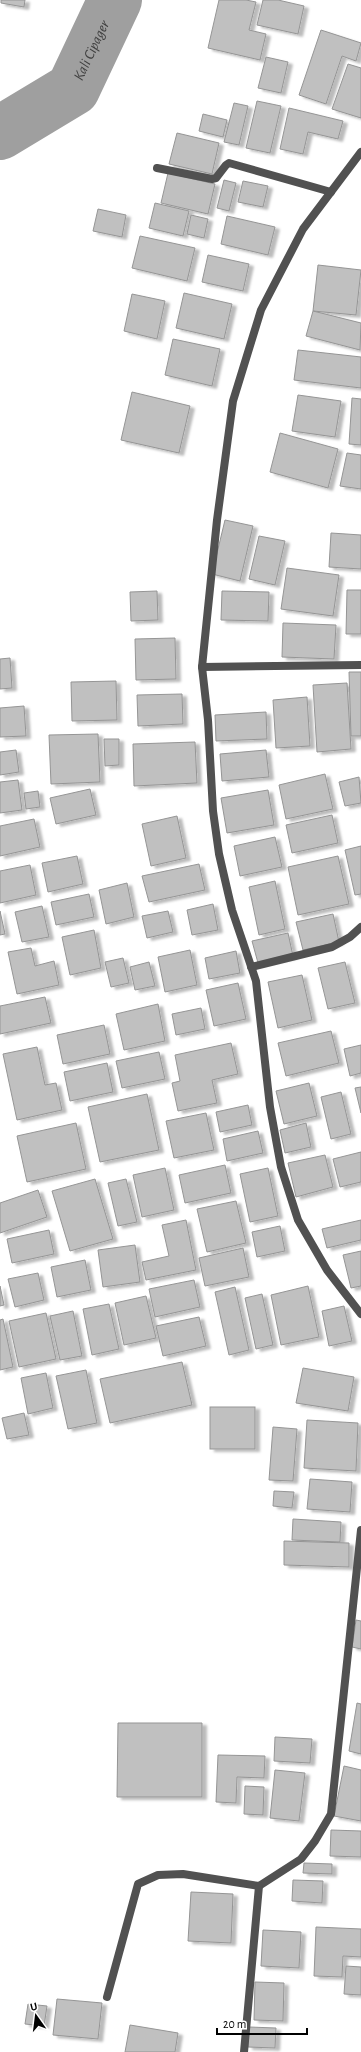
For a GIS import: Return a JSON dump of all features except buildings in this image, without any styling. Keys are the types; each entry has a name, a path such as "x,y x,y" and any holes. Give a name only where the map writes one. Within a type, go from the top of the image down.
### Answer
{"street":[{"path":"361,152 303,230 261,310 233,401 217,520 202,667 208,720 213,811 219,854 232,910 256,981 270,1107 283,1175 298,1220 327,1270 361,1314"},
{"path":"157,168 212,179 216,178 229,163 331,192"},
{"path":"202,667 361,665"},
{"path":"251,967 332,947 350,937 361,927"},
{"path":"107,1997 138,1884 158,1875 183,1874 258,1886 302,1858 316,1841 331,1814 361,1530"},
{"path":"244,2052 258,1886"}],"waterway":[{"name":"Kali Cipager","path":"0,133 73,89 115,0"}]}
